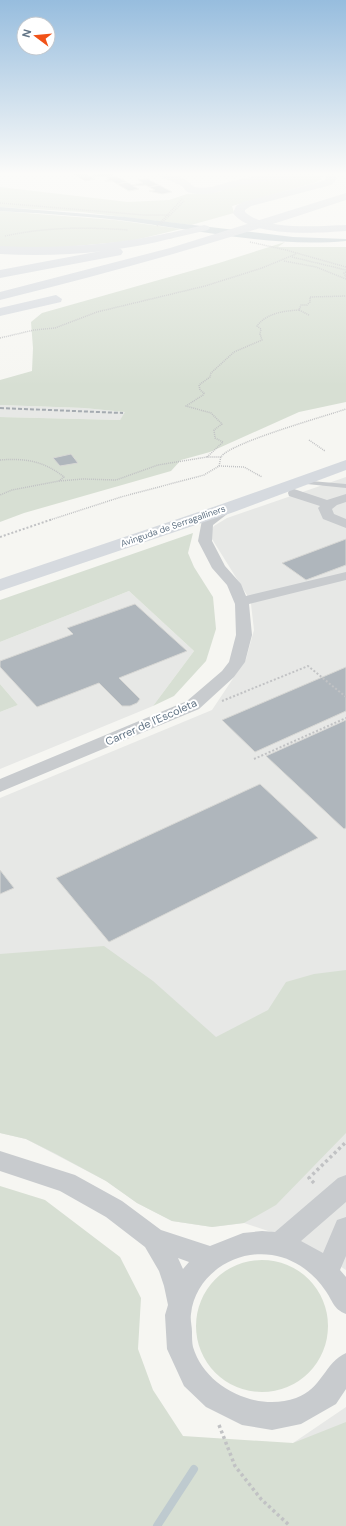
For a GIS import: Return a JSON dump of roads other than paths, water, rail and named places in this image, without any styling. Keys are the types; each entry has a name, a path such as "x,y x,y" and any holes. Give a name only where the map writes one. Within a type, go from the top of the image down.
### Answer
{"main road":[{"path":"0,250 43,251 87,249 131,243"},
{"path":"0,274 105,255 147,243"},
{"path":"0,296 88,274 176,243"},
{"path":"0,312 68,295"},
{"name":"Avinguda de Serragalliners","path":"0,584 228,508 296,488 346,466"}],"street":[{"path":"296,488 327,504"},
{"path":"327,504 338,499 346,498"},
{"path":"327,504 325,512 328,516 346,524"},
{"name":"Carrer de l'Escoleta","path":"0,786 193,705 228,674 237,662 244,635 242,604 234,584 219,568 205,542 207,523 228,508"},
{"path":"247,600 346,576"},
{"path":"0,1161 67,1182 114,1209 154,1239 212,1258"},
{"path":"278,1245 325,1206 346,1186"},
{"path":"327,1272 346,1228"},
{"path":"154,1239 172,1270 178,1286 180,1304 177,1330 183,1357 197,1381 218,1400 243,1412 262,1416 280,1416 306,1408 321,1399 342,1378"},
{"path":"180,1304 192,1278 212,1258 232,1247 247,1244 278,1245 304,1254 327,1272 338,1285 346,1302"}],"lane":[{"path":"296,488 346,486"}],"waterway":[{"path":"157,1526 194,1469"}],"railway":[{"path":"0,408 123,413"}]}
